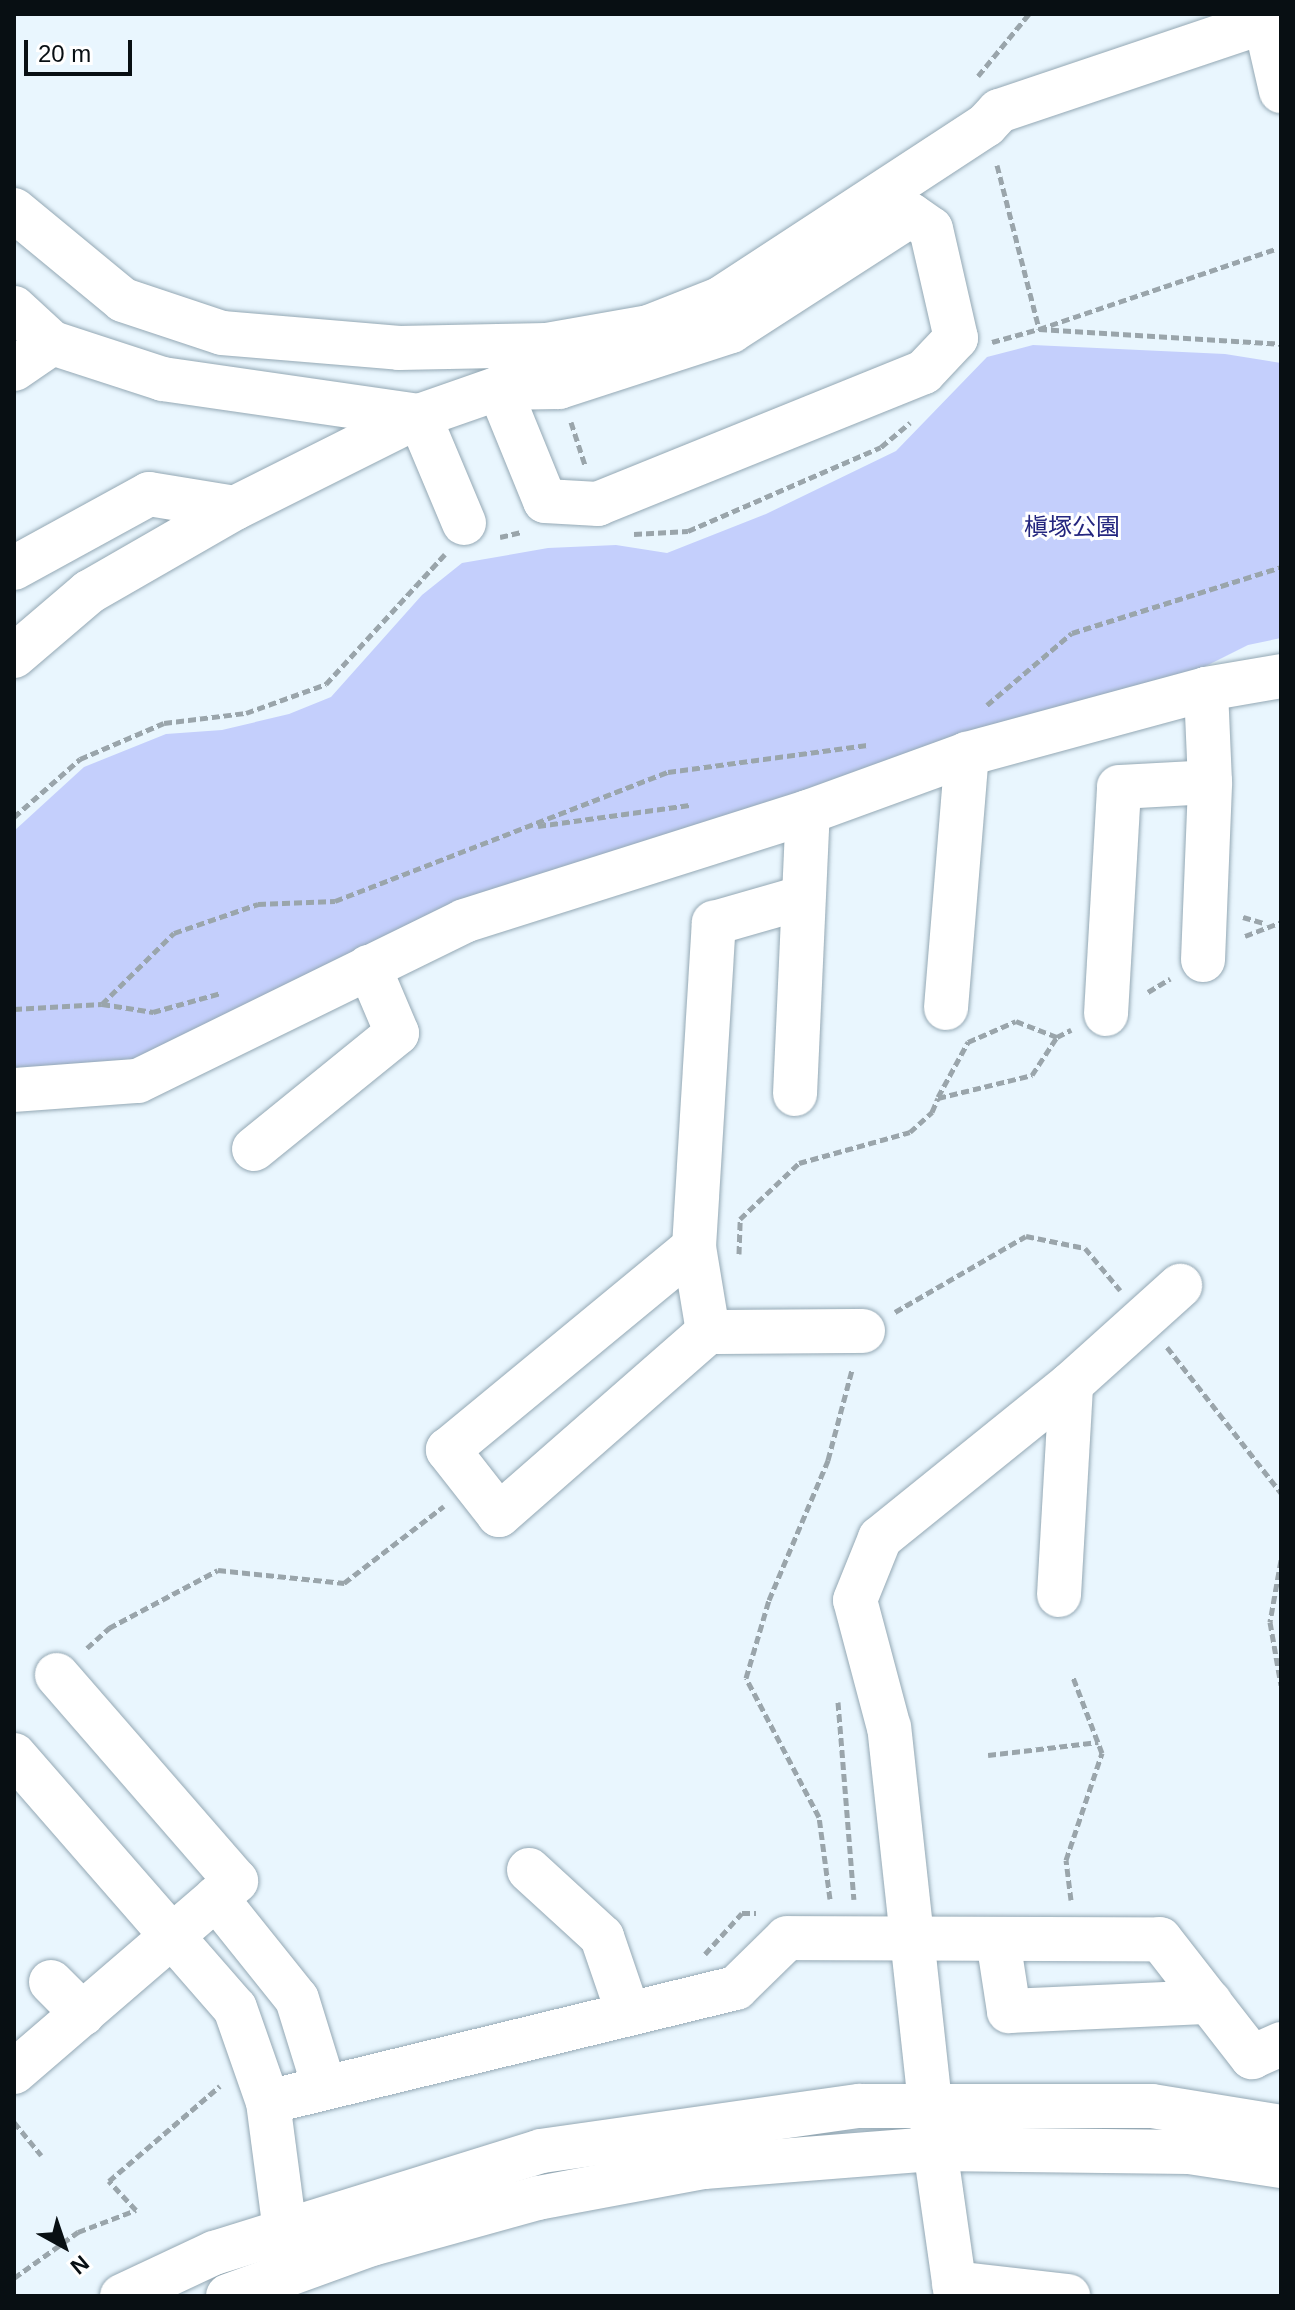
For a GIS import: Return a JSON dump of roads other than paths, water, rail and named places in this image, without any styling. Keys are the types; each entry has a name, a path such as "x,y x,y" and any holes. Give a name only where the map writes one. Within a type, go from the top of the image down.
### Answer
{"street":[{"path":"14,210 123,300 222,333 399,348 547,345 726,315 986,125 999,111 1273,18 1281,91"},
{"path":"14,656 89,592 235,508 419,416 499,388 559,387 726,315 911,215 931,229 956,338 924,372 598,504 545,501 499,388"},
{"path":"14,308 52,343 163,379 419,416"},
{"path":"14,369 52,343"},
{"path":"419,416 466,538"},
{"path":"14,568 149,494 235,508"},
{"path":"14,1090 138,1081 464,921 808,812 972,734 1281,676"},
{"path":"1203,960 1210,782 1206,689"},
{"path":"946,1008 972,734"},
{"path":"1106,1014 1119,787 1210,782"},
{"path":"795,1094 801,898 808,812"},
{"path":"708,1332 694,1247 714,923 801,898"},
{"path":"254,1149 397,1033 369,967"},
{"path":"694,1247 448,1450 499,1515 708,1332 863,1331"},
{"path":"1068,2296 955,2289 935,2149 889,1728 855,1600 880,1538 1071,1384 1146,1320 1180,1286"},
{"path":"1059,1595 1071,1384"},
{"path":"14,2072 236,1881 57,1675"},
{"path":"14,1755 235,2008 250,2060 268,2102 285,2231"},
{"path":"529,1870 602,1937 628,2013"},
{"path":"216,1898 297,1999 324,2086"},
{"path":"268,2102 736,1988 787,1938 911,1941 1160,1939 1252,2057 1281,2044"},
{"path":"998,1940 1009,2011 1210,2002"},
{"path":"51,1982 83,2014"},
{"path":"122,2296 214,2253 541,2151 859,2106 1152,2106 1281,2127"},
{"path":"228,2296 372,2244 538,2198 704,2167 935,2149 1189,2152 1281,2166"}],"park label":[{"name":"槇塚公園","path":"1072,527"}]}
